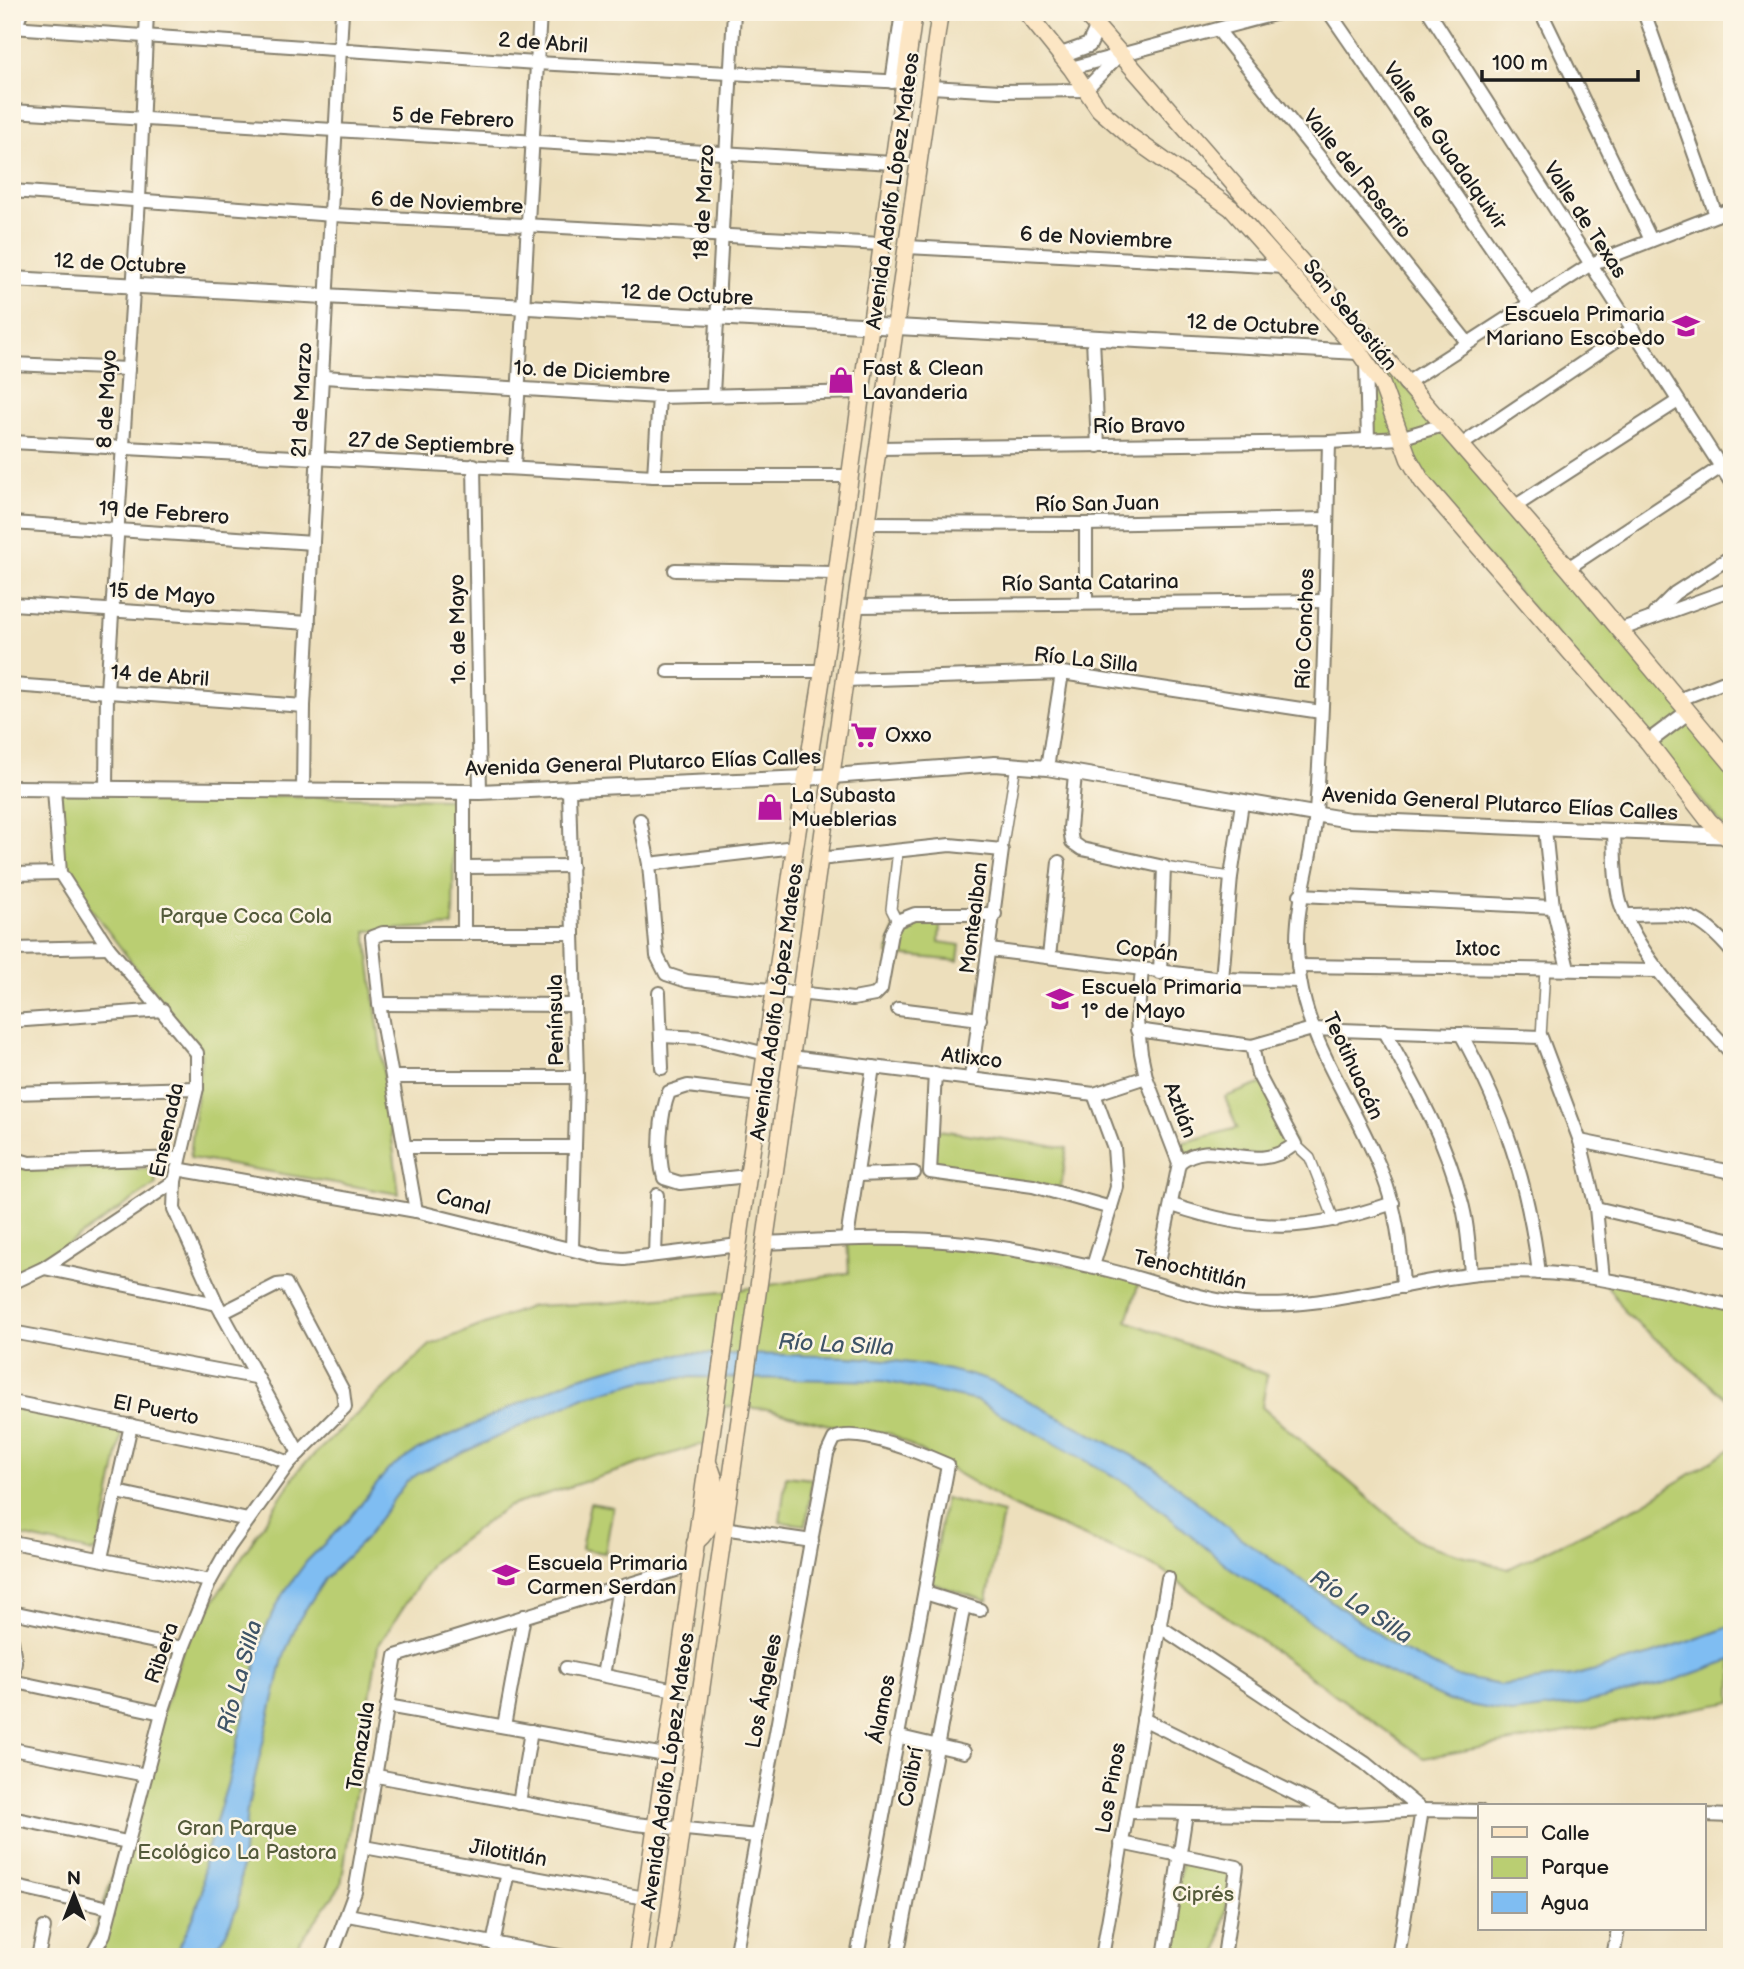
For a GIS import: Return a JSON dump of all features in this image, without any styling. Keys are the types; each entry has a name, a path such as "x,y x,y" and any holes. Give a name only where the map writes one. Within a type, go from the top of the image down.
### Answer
{"main road":[{"name":"Avenida Adolfo López Mateos","path":"637,1957 794,847 823,671 881,244 899,82 914,12"},
{"name":"Avenida Adolfo López Mateos","path":"663,1957 940,12"},
{"name":"San Sebastián","path":"1026,12 1066,61 1084,90 1113,123 1231,208 1363,357 1382,385 1400,438 1415,470 1432,494 1729,838"},
{"name":"San Sebastián","path":"1084,12 1405,384 1568,568 1732,764"}],"street":[{"path":"14,27 20,12"},
{"name":"8 de Mayo","path":"106,788 107,691 139,199 147,12"},
{"name":"21 de Marzo","path":"303,791 304,706 342,12"},
{"path":"514,467 540,12"},
{"name":"18 de Marzo","path":"713,394 734,12"},
{"path":"899,82 902,12"},
{"path":"1066,61 1121,54 1282,12"},
{"name":"Valle de Guadalquivir","path":"1329,12 1529,302"},
{"name":"Valle de Texas","path":"1429,12 1732,484"},
{"path":"1541,12 1651,240"},
{"path":"1643,12 1716,215"},
{"name":"2 de Abril","path":"14,27 536,63 899,82"},
{"path":"1066,61 1089,46 1097,28"},
{"name":"Valle del Rosario","path":"1217,30 1467,342"},
{"path":"931,88 1084,90 1121,54"},
{"name":"5 de Febrero","path":"12,111 891,163"},
{"name":"6 de Noviembre","path":"12,191 527,227 881,244"},
{"path":"1405,384 1591,264 1732,209"},
{"name":"6 de Noviembre","path":"906,247 1283,267"},
{"name":"12 de Octubre","path":"12,279 1093,338 1363,357"},
{"path":"1461,445 1633,329"},
{"path":"1093,338 1098,446"},
{"path":"1363,357 1368,440"},
{"path":"12,364 128,369"},
{"name":"1o. de Diciembre","path":"323,377 659,397 860,393"},
{"path":"653,476 659,397"},
{"path":"1514,508 1678,401"},
{"name":"Río Bravo","path":"879,448 1329,442 1400,438 1443,425"},
{"name":"27 de Septiembre","path":"12,442 653,476 848,476"},
{"name":"Río Conchos","path":"1316,816 1329,442"},
{"name":"1o. de Mayo","path":"474,465 480,792"},
{"path":"1568,568 1721,467"},
{"name":"Río San Juan","path":"867,523 1086,524 1327,519"},
{"name":"19 de Febrero","path":"12,523 313,543"},
{"path":"1086,524 1086,602"},
{"path":"1653,616 1675,593 1732,556"},
{"path":"675,570 835,573"},
{"path":"1619,630 1732,589"},
{"name":"Río Santa Catarina","path":"856,606 1325,601"},
{"name":"15 de Mayo","path":"12,604 309,623"},
{"path":"668,671 823,671"},
{"path":"1047,768 1062,673"},
{"name":"Río La Silla","path":"845,680 1062,673 1321,712"},
{"path":"1648,742 1683,706 1732,679"},
{"name":"14 de Abril","path":"12,685 304,706"},
{"name":"Avenida General Plutarco Elías Calles","path":"12,788 464,792 569,790 830,777 979,763 1047,768 1316,816 1729,838"},
{"name":"Montealban","path":"971,1077 1016,765"},
{"path":"1075,774 1070,828 1072,842 1082,849 1164,867 1231,877"},
{"name":"Ensenada","path":"54,789 60,873 108,947 197,1053 197,1088 177,1169 174,1209 255,1377 299,1453"},
{"name":"Península","path":"569,790 577,1077 572,1248"},
{"path":"464,792 464,934"},
{"path":"1222,979 1231,877 1242,803"},
{"name":"Teotihuacán","path":"1316,816 1296,921 1300,981 1312,1029 1368,1142 1393,1203 1399,1231 1403,1287"},
{"path":"640,820 649,864 657,956 666,974 687,981 853,999 875,995 881,989 891,933 897,921 915,914 995,914"},
{"path":"1545,829 1553,907 1568,969"},
{"path":"1614,832 1616,884 1625,915 1659,971 1732,1054"},
{"path":"818,859 963,844 1002,850"},
{"path":"649,864 794,847"},
{"path":"897,921 891,909 898,850"},
{"path":"1049,957 1059,862"},
{"path":"465,867 572,866"},
{"path":"1160,972 1164,867"},
{"path":"12,874 60,873"},
{"path":"1300,895 1553,907"},
{"path":"1625,915 1679,915 1700,920 1732,951"},
{"path":"416,1211 379,1004 372,937 383,933 573,933"},
{"path":"12,949 108,947"},
{"name":"Copán","path":"990,950 1222,979 1300,981"},
{"name":"Ixtoc","path":"1298,966 1659,971"},
{"path":"1545,969 1541,1037 1580,1141 1596,1208 1603,1279"},
{"name":"Aztlán","path":"1142,970 1137,1030 1146,1077 1179,1163 1159,1262"},
{"path":"659,993 662,1068"},
{"path":"379,1004 575,1005"},
{"path":"898,1009 979,1019"},
{"path":"12,1020 163,1010"},
{"path":"1137,1030 1252,1045 1312,1029 1541,1037"},
{"path":"1384,1030 1429,1112 1452,1168 1465,1219 1471,1274"},
{"path":"1461,1034 1487,1081 1515,1149 1530,1206 1539,1273"},
{"path":"662,1036 702,1038 766,1054"},
{"path":"1252,1045 1258,1074 1295,1144 1310,1158 1335,1222"},
{"name":"Atlixco","path":"791,1057 1094,1094 1146,1077"},
{"path":"847,1240 873,1068"},
{"path":"935,1073 930,1172 1047,1188 1111,1208"},
{"path":"393,1077 577,1077"},
{"path":"748,1176 680,1184 664,1178 661,1149 666,1102 672,1089 695,1086 759,1095"},
{"path":"12,1093 197,1088"},
{"path":"1093,1266 1117,1193 1117,1160 1094,1094"},
{"path":"1580,1141 1732,1172"},
{"path":"1179,1163 1200,1151 1272,1158 1295,1144"},
{"path":"405,1147 575,1147"},
{"name":"Canal","path":"12,1158 29,1163 177,1169 416,1211 612,1258 738,1253"},
{"path":"12,1283 44,1268 177,1169"},
{"path":"857,1175 914,1173"},
{"path":"655,1255 656,1195"},
{"path":"1172,1205 1214,1219 1256,1227 1335,1222 1393,1203"},
{"path":"1596,1208 1732,1240"},
{"name":"Tenochtitlán","path":"763,1243 847,1240 965,1243 1093,1266 1192,1294 1244,1304 1296,1304 1471,1274 1539,1273 1603,1279 1732,1306"},
{"path":"44,1268 220,1308"},
{"name":"Ribera","path":"91,1957 104,1934 162,1713 183,1648 210,1581 248,1520 289,1463 341,1413 346,1401 290,1289 284,1284 220,1308"},
{"path":"12,1332 255,1377"},
{"name":"El Puerto","path":"12,1402 270,1454 289,1463"},
{"path":"101,1558 131,1425"},
{"name":"Álamos","path":"839,1436 899,1446 948,1465 857,1957"},
{"name":"Los Ángeles","path":"734,1957 829,1449 839,1436"},
{"path":"117,1492 248,1520"},
{"path":"723,1528 812,1541"},
{"path":"12,1542 210,1581"},
{"path":"504,1726 524,1616 692,1565"},
{"name":"Los Pinos","path":"1102,1957 1168,1578"},
{"path":"603,1675 619,1587"},
{"path":"925,1592 980,1610"},
{"name":"Colibrí","path":"897,1957 964,1605"},
{"path":"12,1612 183,1648"},
{"name":"Tamazula","path":"331,1957 348,1915 364,1847 393,1661 400,1654 524,1616"},
{"path":"1159,1626 1365,1763 1422,1810"},
{"path":"12,1640 13,1682 162,1713"},
{"path":"566,1668 675,1690"},
{"path":"387,1706 665,1755"},
{"path":"1143,1719 1337,1815"},
{"path":"519,1804 531,1731"},
{"path":"896,1736 964,1752"},
{"path":"12,1749 146,1775"},
{"path":"377,1776 519,1804 656,1825 757,1836"},
{"path":"1398,1957 1422,1810"},
{"path":"1126,1812 1337,1815 1422,1810 1478,1811"},
{"path":"1164,1957 1186,1813"},
{"path":"1706,1815 1732,1816"},
{"path":"12,1818 127,1842"},
{"path":"1121,1843 1237,1867 1224,1957"},
{"name":"Jilotitlán","path":"364,1847 645,1898"},
{"path":"493,1944 508,1872"},
{"path":"12,1886 109,1908"},
{"path":"348,1915 565,1957"},
{"path":"38,1957 44,1928"},
{"path":"1613,1957 1618,1930"}],"green space":[{"path":"1378,353 1732,764 1732,836 1432,494 1400,438 1368,440 1366,361"},
{"name":"Parque Coca Cola","path":"60,792 454,799 453,926 366,931 399,1194 190,1158 201,1054 64,873"},
{"path":"941,913 939,942 960,945 958,961 887,954 897,921"},
{"path":"1263,1083 1295,1144 1279,1156 1209,1152 1179,1163 1174,1145 1237,1128 1225,1097"},
{"path":"931,1129 1067,1148 1060,1191 935,1174"},
{"path":"12,1168 154,1169 156,1184 12,1282"},
{"name":"Gran Parque Ecológico La Pastora","path":"847,1239 939,1241 1140,1279 1127,1321 1267,1375 1262,1407 1421,1543 1508,1569 1641,1505 1732,1448 1732,1702 1424,1758 1160,1569 1015,1507 891,1434 829,1425 767,1409 724,1406 719,1444 698,1445 507,1507 433,1562 378,1646 341,1885 289,1957 87,1957 183,1648 299,1469 430,1345 532,1306 608,1303 723,1292 849,1273"},
{"path":"1603,1279 1732,1306 1732,1403 1626,1314"},
{"path":"12,1408 119,1429 122,1434 99,1548 93,1552 12,1534"},
{"path":"786,1476 812,1479 806,1525 780,1522"},
{"path":"945,1498 1003,1513 987,1601 931,1583"},
{"path":"590,1503 613,1507 605,1553 581,1549"},
{"name":"Ciprés","path":"1182,1858 1234,1866 1217,1957 1169,1957"}],"water":[{"path":"690,1353 805,1355 883,1360 958,1372 995,1383 1154,1467 1241,1538 1400,1649 1455,1676 1500,1685 1573,1676 1651,1655 1732,1626 1732,1660 1664,1684 1582,1704 1512,1713 1448,1701 1380,1669 1229,1567 1132,1486 977,1401 883,1381 694,1377 643,1381 584,1397 421,1472 406,1482 365,1539 325,1579 297,1623 283,1659 247,1810 238,1905 226,1933 209,1957 174,1957 195,1914 202,1891 204,1860 228,1782 264,1632 282,1595 307,1561 349,1519 388,1470 418,1450 573,1379 627,1363"}],"place":[{"name":"Escuela Primaria Mariano Escobedo","path":"1686,326"},
{"name":"Fast & Clean Lavanderia","path":"841,380"},
{"name":"Oxxo","path":"864,735"},
{"name":"La Subasta Mueblerias","path":"770,807"},
{"name":"Escuela Primaria 1° de Mayo","path":"1060,999"},
{"name":"Escuela Primaria Carmen Serdan","path":"506,1575"}]}
